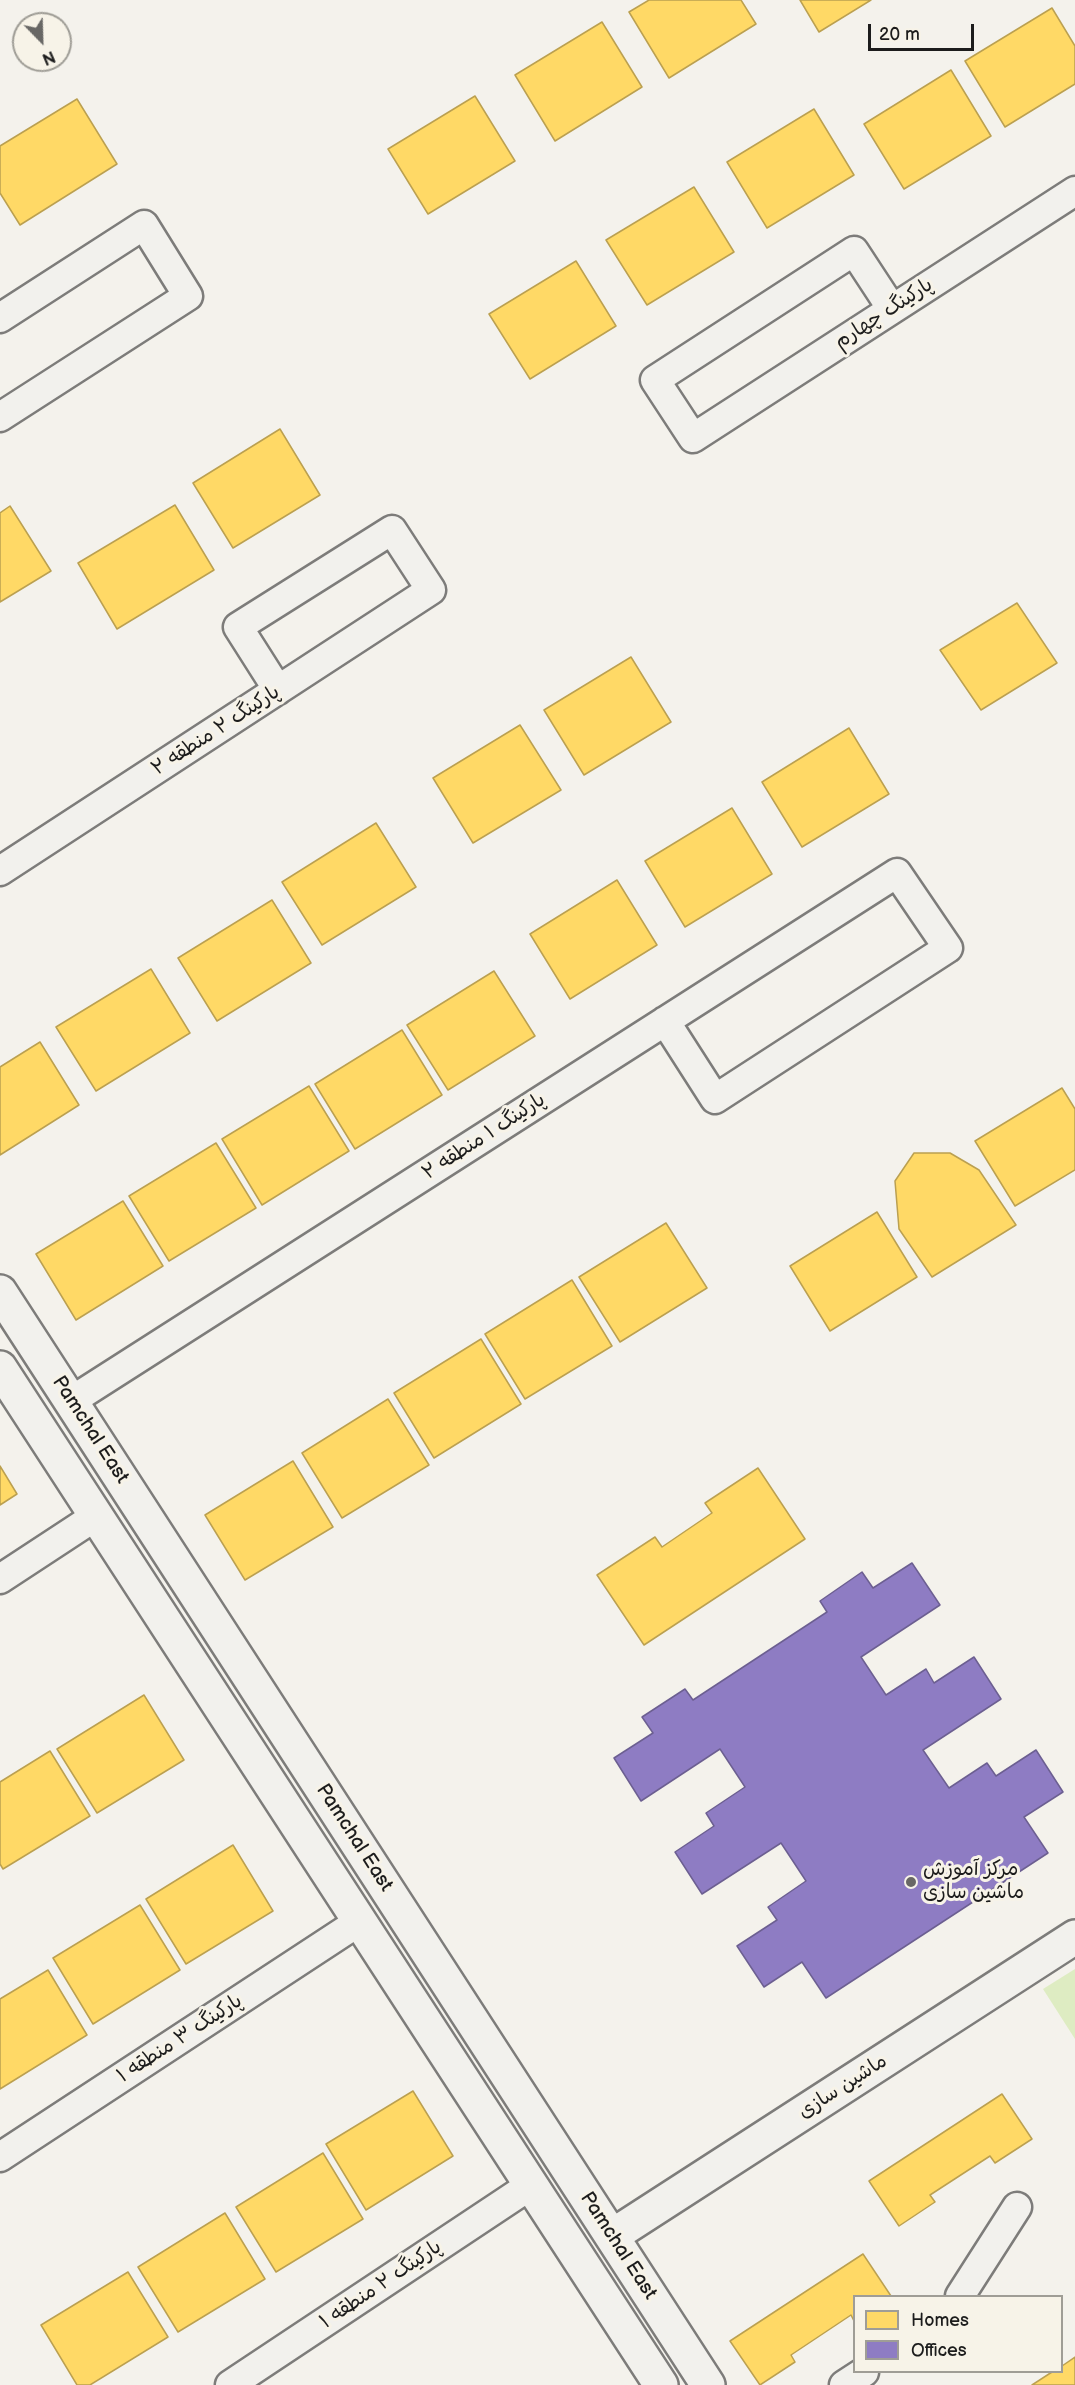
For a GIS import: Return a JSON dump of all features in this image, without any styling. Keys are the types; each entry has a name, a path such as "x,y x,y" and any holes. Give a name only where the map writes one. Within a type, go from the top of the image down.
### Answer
{"street":[{"name":"پارکینگ چهارم","path":"892,309 854,251 655,380 693,438 1075,191"},
{"path":"0,318 144,225 188,296 0,417"},
{"name":"پارکینگ ۲ منطقه ۲","path":"0,870 278,690 431,590 392,530 238,627 278,690"},
{"name":"پارکینگ ۱ منطقه ۲","path":"71,1401 897,873 948,948 715,1099 666,1021"},
{"name":"Pamchal East","path":"0,1292 708,2385"},
{"name":"Pamchal East","path":"0,1368 661,2385"},
{"path":"0,1579 96,1516"},
{"name":"پارکینگ ۳ منطقه ۱","path":"5,2143 360,1921"},
{"name":"ماشین سازی","path":"612,2236 1075,1937"},
{"name":"پارکینگ ۲ منطقه ۱","path":"230,2385 531,2185"},
{"path":"961,2295 1017,2207"},
{"path":"844,2385 862,2373"}],"green space":[{"path":"1075,1969 1075,2039 1043,1989"}],"building: Homes":[{"path":"649,0 741,0 756,24 669,78 629,12"},
{"path":"800,0 871,0 819,32"},
{"path":"1052,8 1075,46 1075,84 1005,127 965,61"},
{"path":"602,22 642,87 555,141 515,75"},
{"path":"951,70 991,136 904,189 864,124"},
{"path":"475,96 515,161 428,214 388,149"},
{"path":"77,99 117,164 20,225 0,193 0,146"},
{"path":"814,109 854,175 767,228 727,162"},
{"path":"694,187 734,252 647,305 606,240"},
{"path":"576,261 616,326 530,379 489,314"},
{"path":"280,429 320,495 233,548 193,483"},
{"path":"175,505 214,570 117,629 78,563"},
{"path":"10,506 51,571 0,602 0,513"},
{"path":"1017,603 1057,663 981,710 940,650"},
{"path":"631,657 671,722 584,775 544,710"},
{"path":"520,725 561,790 473,843 433,778"},
{"path":"849,728 889,794 802,847 762,782"},
{"path":"732,808 772,874 685,927 645,861"},
{"path":"376,823 416,887 322,945 282,882"},
{"path":"617,880 657,945 570,999 530,934"},
{"path":"272,900 311,963 217,1021 178,958"},
{"path":"151,969 190,1033 96,1091 56,1027"},
{"path":"494,971 535,1036 448,1090 407,1025"},
{"path":"402,1030 442,1095 355,1149 315,1084"},
{"path":"40,1042 79,1105 0,1155 0,1067"},
{"path":"309,1086 349,1151 262,1205 222,1139"},
{"path":"1062,1088 1075,1109 1075,1170 1015,1206 975,1141"},
{"path":"216,1143 256,1208 169,1261 129,1196"},
{"path":"914,1153 950,1153 979,1170 1016,1225 932,1277 899,1229 895,1181"},
{"path":"123,1201 163,1266 76,1320 36,1254"},
{"path":"877,1212 917,1277 830,1331 790,1266"},
{"path":"666,1223 707,1288 620,1342 579,1277"},
{"path":"572,1280 612,1346 525,1399 485,1334"},
{"path":"481,1339 521,1404 434,1458 394,1393"},
{"path":"388,1399 429,1465 342,1518 302,1453"},
{"path":"293,1461 333,1527 245,1580 205,1515"},
{"path":"0,1466 17,1494 0,1505"},
{"path":"758,1468 805,1539 644,1645 597,1575 655,1537 662,1547 712,1513 705,1503"},
{"path":"144,1695 184,1760 97,1813 57,1749"},
{"path":"50,1751 90,1816 3,1869 0,1864 0,1782"},
{"path":"233,1845 273,1911 186,1964 146,1899"},
{"path":"140,1905 180,1970 93,2024 53,1958"},
{"path":"48,1970 87,2035 0,2089 0,1999"},
{"path":"413,2091 453,2156 366,2210 326,2144"},
{"path":"1002,2094 1032,2139 995,2163 990,2156 930,2195 935,2202 899,2226 869,2181"},
{"path":"323,2153 363,2219 276,2272 236,2207"},
{"path":"225,2213 265,2279 178,2332 138,2267"},
{"path":"863,2254 890,2295 853,2295 853,2319 851,2315 791,2355 795,2362 760,2385 730,2341"},
{"path":"128,2272 168,2337 90,2385 77,2385 41,2325"},
{"path":"1075,2357 1075,2385 1032,2385 1050,2373 1063,2373 1063,2365"}],"building: Offices":[{"path":"912,1563 940,1605 861,1657 886,1695 926,1669 934,1683 974,1657 1001,1699 923,1750 949,1788 987,1763 996,1776 1036,1750 1063,1792 1024,1817 1048,1853 826,1998 802,1962 764,1987 737,1946 777,1920 768,1907 806,1881 781,1843 702,1894 675,1852 714,1826 706,1813 745,1787 720,1749 641,1801 614,1758 653,1733 642,1717 685,1689 693,1700 827,1612 820,1601 862,1572 873,1588"}],"place":[{"name":"مرکز آموزش ماشین سازی","path":"911,1882"}]}
